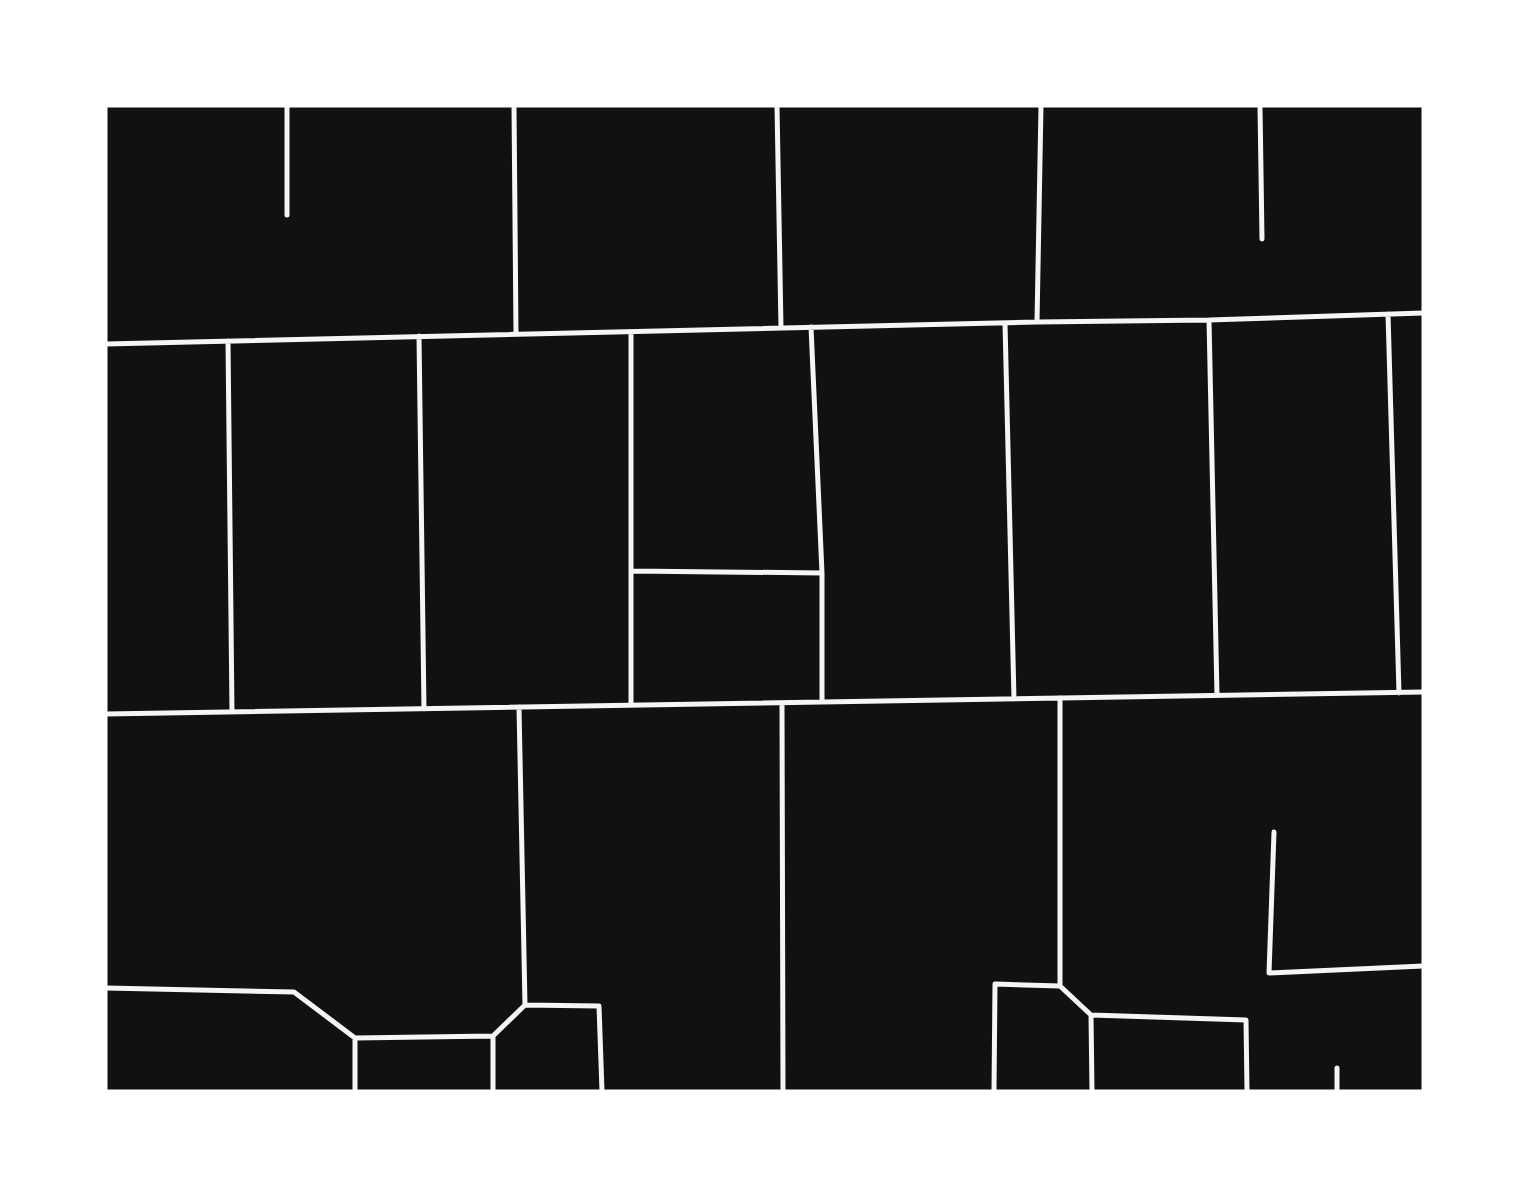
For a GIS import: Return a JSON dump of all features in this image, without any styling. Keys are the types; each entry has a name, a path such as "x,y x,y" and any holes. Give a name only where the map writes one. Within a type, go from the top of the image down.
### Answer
{"street":[{"path":"287,106 287,216"},
{"path":"514,106 516,334"},
{"path":"777,106 781,328"},
{"path":"1038,322 1041,106"},
{"path":"1260,106 1262,238"},
{"path":"106,344 1038,322 1208,320 1423,313"},
{"path":"1388,314 1400,693"},
{"path":"1208,320 1218,696"},
{"path":"1005,323 1014,699"},
{"path":"811,327 822,573 822,702"},
{"path":"631,332 631,705"},
{"path":"419,336 424,709"},
{"path":"228,341 232,712"},
{"path":"630,571 822,573"},
{"path":"106,714 1423,692"},
{"path":"1060,698 1060,986"},
{"path":"782,703 783,1091"},
{"path":"519,707 525,1005"},
{"path":"1274,832 1269,973 1423,966"},
{"path":"994,1091 995,984 1060,986 1092,1014 1246,1020 1247,1091"},
{"path":"106,988 294,992 355,1038 493,1036 525,1005 599,1006 602,1091"},
{"path":"1092,1014 1092,1091"},
{"path":"493,1036 493,1091"},
{"path":"355,1038 355,1091"},
{"path":"1337,1068 1337,1091"}]}
